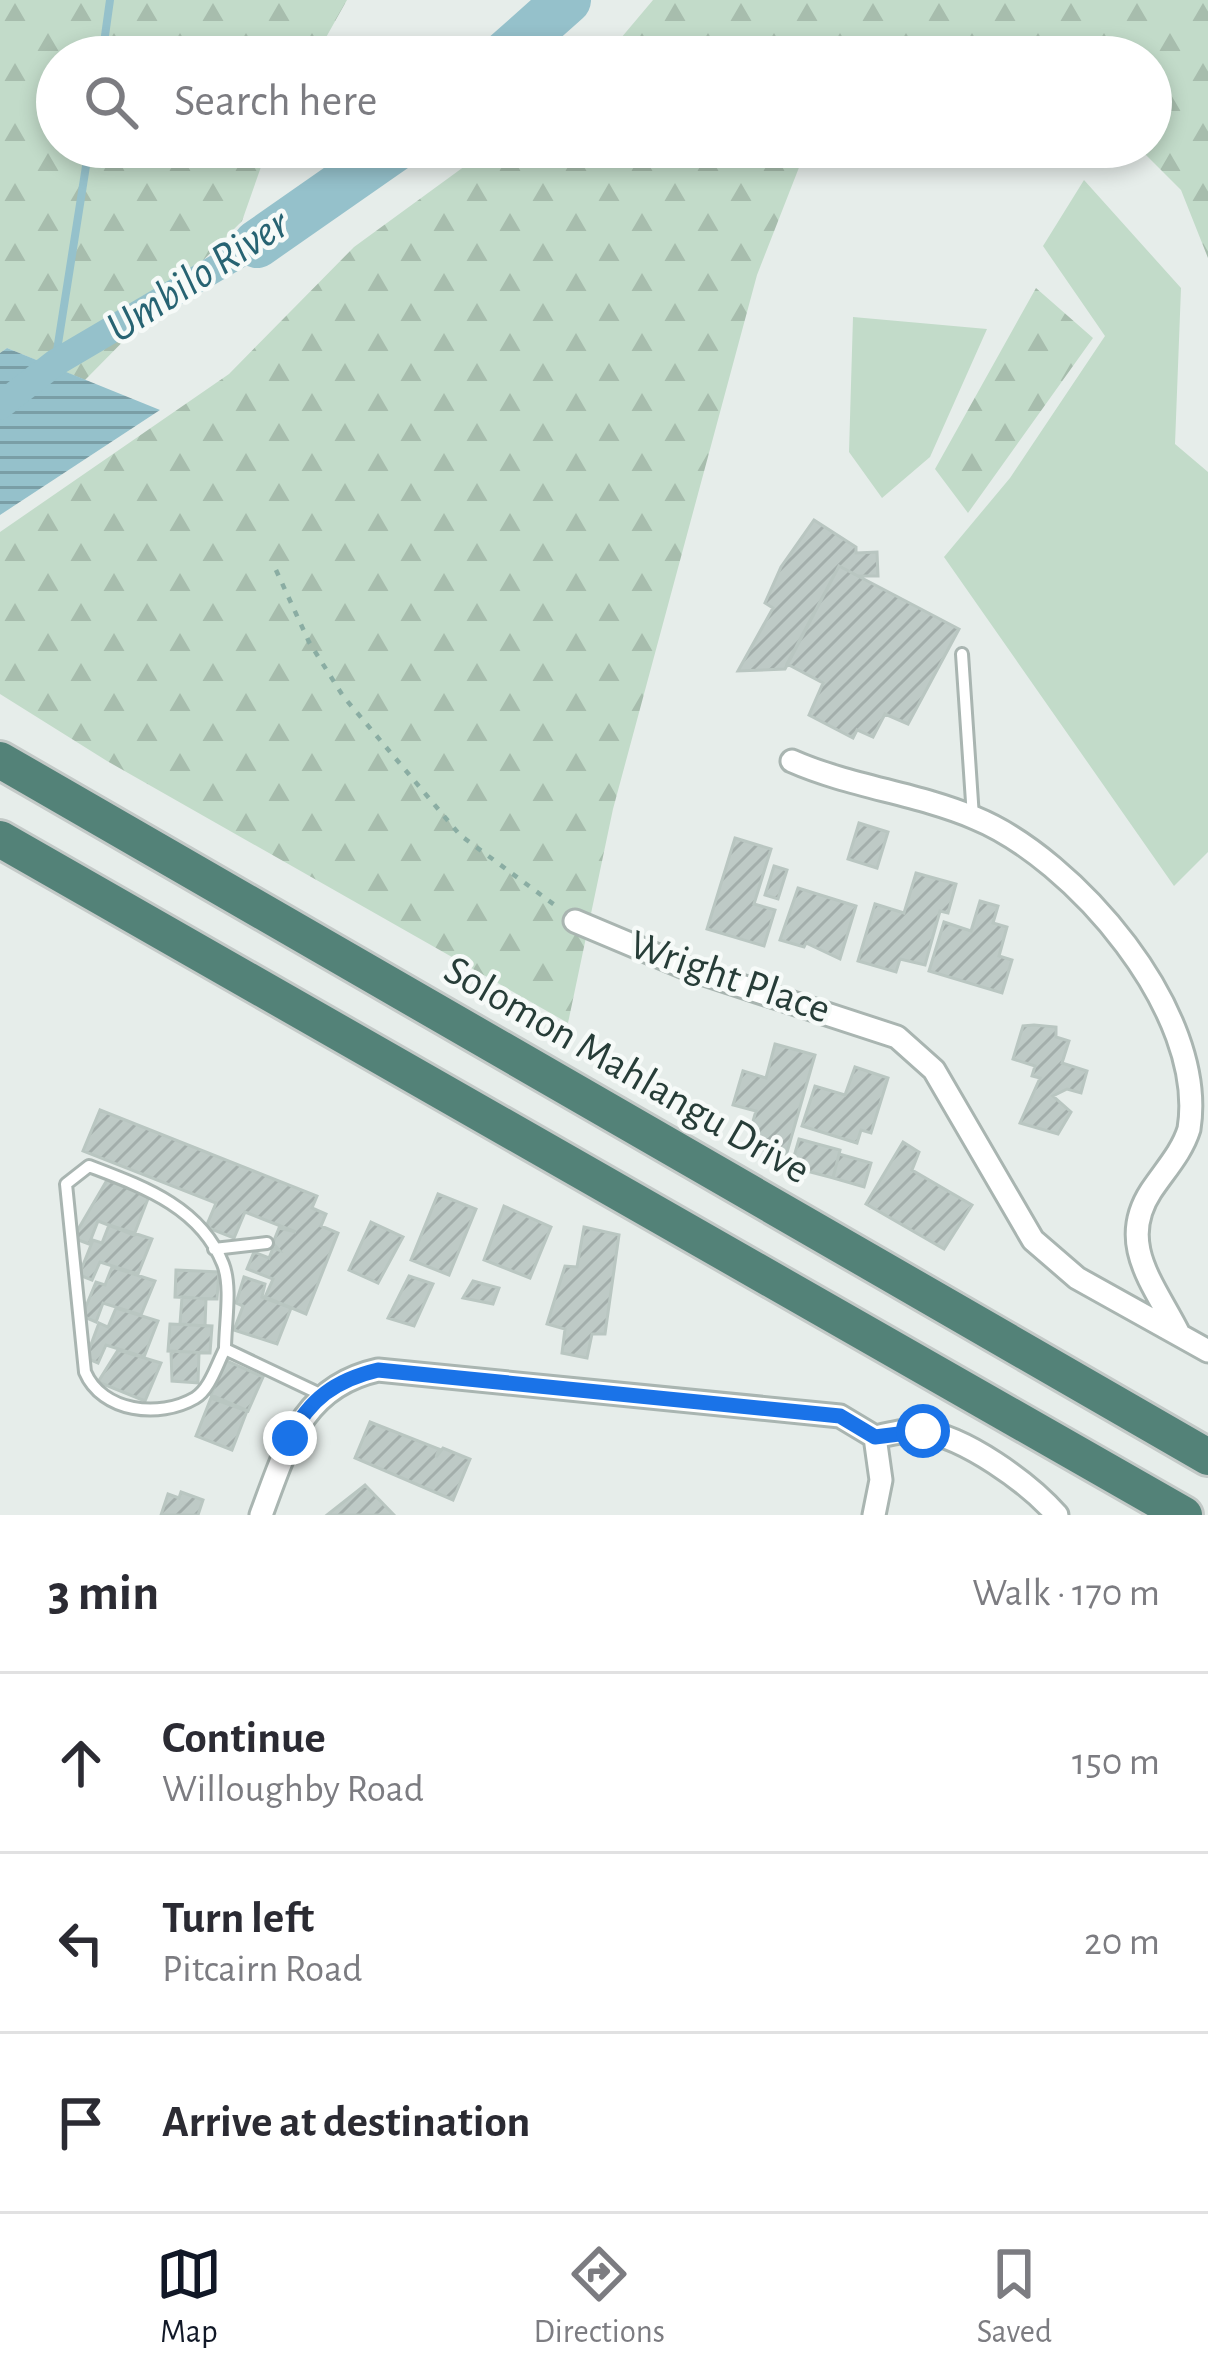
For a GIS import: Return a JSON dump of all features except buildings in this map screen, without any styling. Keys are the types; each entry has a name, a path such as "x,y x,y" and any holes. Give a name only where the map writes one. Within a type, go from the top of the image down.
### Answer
{"highway":[{"name":"Solomon Mahlangu Drive","path":"0,760 1208,1457"},
{"path":"0,839 1184,1515"}],"street":[{"path":"792,761 854,785 974,817 1040,856 1096,900 1149,965 1186,1053 1193,1112 1181,1148 1139,1211 1134,1239 1178,1332"},
{"name":"Wright Place","path":"575,921 688,969 897,1036 934,1070 1033,1240 1077,1278 1208,1351"},
{"path":"261,1515 302,1414 325,1391 378,1370 840,1416 875,1437 905,1430 941,1436 991,1465 1057,1515"},
{"path":"874,1515 881,1480 875,1437"}],"lane":[{"path":"962,654 974,817"},
{"path":"89,1166 155,1191 183,1212 214,1250 225,1278 225,1348 205,1389 185,1401 131,1409 96,1391 85,1372 66,1184 89,1166"},
{"path":"214,1250 267,1243"},
{"path":"225,1348 325,1391"}],"path":[{"name":"Wright Place","path":"276,570 309,642 343,696 460,836 575,921"}],"green space":[{"path":"0,0 347,0 327,36 36,36 36,168 261,168 242,221 85,380 7,348 0,353"},
{"path":"653,0 1208,0 1208,258 1181,190 1159,168 1172,168 1172,36 623,36"},
{"path":"462,168 799,168 757,275 613,809 568,1023 107,761 0,694 0,532 229,374 354,247"},
{"path":"1084,180 1181,288 1175,444 1208,472 1208,852 1174,886 944,557 1010,478 1105,336 1043,246"},
{"path":"1036,288 1093,338 968,513 935,469"},
{"path":"853,317 987,329 930,457 882,498 849,452"}],"water":[{"path":"7,348 160,410 0,515 0,353"}],"waterway":[{"path":"105,36 110,0"},
{"name":"Umbilo River","path":"527,36 567,0"},
{"path":"55,363 86,168"},
{"name":"Umbilo River","path":"257,244 366,168"},
{"name":"Umbilo River","path":"0,406 55,363 257,244"}],"route":[{"path":"290,1438 302,1414 329,1388 378,1370 840,1416 859,1423 875,1437 923,1431"}]}
